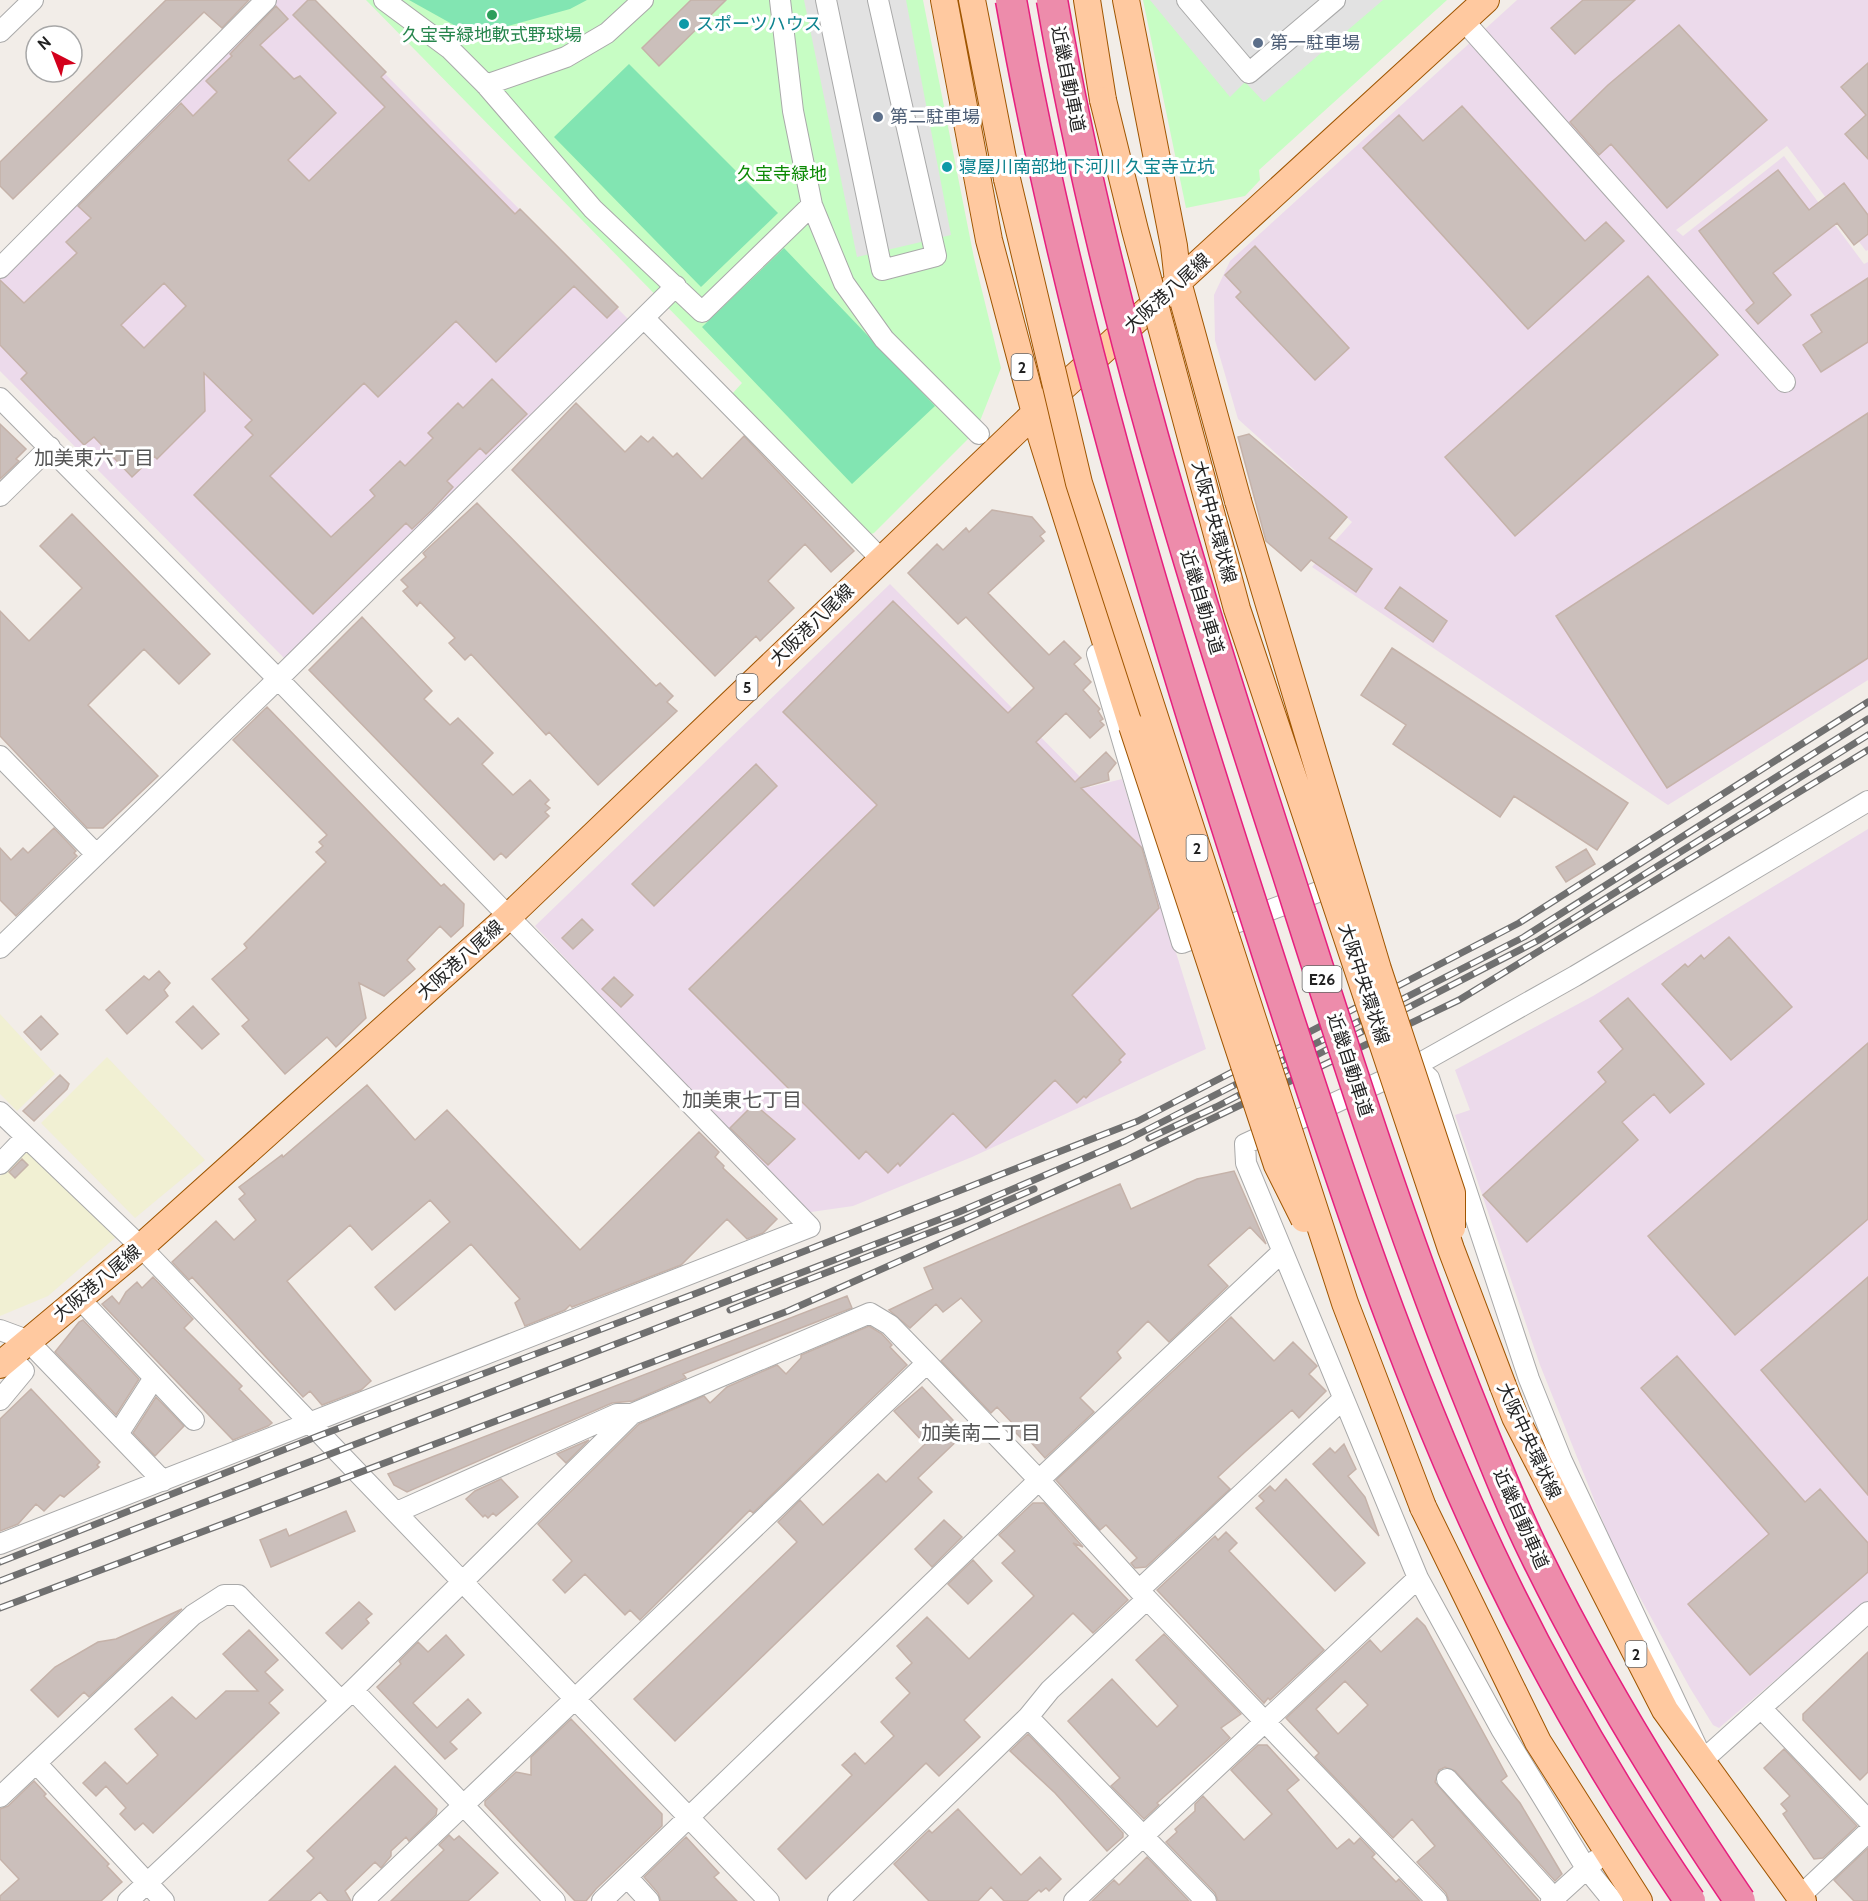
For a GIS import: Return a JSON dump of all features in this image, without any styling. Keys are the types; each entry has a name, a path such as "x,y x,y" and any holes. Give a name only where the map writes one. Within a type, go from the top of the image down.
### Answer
{"highway":[{"name":"E26","path":"1011,0 1049,194 1083,338 1125,491 1219,802 1342,1179 1440,1440 1499,1574 1568,1707 1642,1830 1690,1901"},
{"name":"近畿自動車道","path":"1052,0 1088,180 1164,479 1266,807 1420,1276 1535,1554 1600,1681 1674,1804 1740,1901"}],"main road":[{"name":"2","path":"944,0 989,240 1035,413 1131,726 1277,1164 1345,1303"},
{"name":"2","path":"972,0 1007,179 1078,483 1345,1303 1423,1507 1538,1742 1639,1901"},
{"name":"大阪中央環状線","path":"1087,0 1103,100 1135,230 1238,609 1452,1249 1503,1386 1515,1417 1665,1710 1802,1899"},
{"name":"2","path":"1126,0 1174,246 1178,282 1238,501 1378,969 1452,1193 1452,1249"},
{"name":"大阪港八尾線","path":"13,1354 141,1246 507,918 1035,413 1486,0"}],"street":[{"path":"0,32 33,0"},
{"path":"0,268 266,0"},
{"path":"384,0 450,49 486,85 593,209 669,292 702,312 812,205"},
{"path":"486,85 566,57 607,33 643,0"},
{"path":"780,0 793,111 812,205 844,283 884,339 978,434"},
{"path":"826,0 882,270 936,256 878,0"},
{"path":"1187,0 1249,73 1335,0"},
{"path":"1463,20 1785,382"},
{"path":"0,948 95,853 278,679 669,292"},
{"path":"644,318 881,559"},
{"path":"0,398 278,679 507,918 810,1227 0,1544"},
{"path":"0,496 50,447"},
{"path":"1079,557 1091,636 1182,943 1362,876 1265,566 1238,501"},
{"path":"0,756 95,853"},
{"path":"1613,1901 1586,1868 1501,1729 1418,1578 1342,1400 1246,1163 1245,1144 1414,1066 1575,976 1868,801"},
{"path":"1414,1066 1429,1078 1529,1379 1562,1461 1703,1760 1868,1612"},
{"path":"0,1112 141,1246 769,1901"},
{"path":"0,1164 26,1137"},
{"path":"602,1901 1039,1480 1282,1252"},
{"path":"79,1298 195,1420"},
{"path":"128,1901 347,1696 632,1414 870,1313 890,1325 927,1363 1039,1480 1143,1595 1437,1901"},
{"path":"0,1330 24,1371 0,1400"},
{"path":"13,1354 118,1434 164,1481"},
{"path":"363,1901 465,1807 573,1699 927,1363"},
{"path":"118,1434 154,1377"},
{"path":"838,1901 1028,1717 1050,1690 1143,1595 1342,1400"},
{"path":"397,1512 617,1414 632,1414"},
{"path":"1074,1901 1418,1578"},
{"path":"0,1797 194,1615 224,1595 238,1595 465,1807 555,1901"},
{"path":"1761,1708 1868,1820"},
{"path":"1028,1717 1206,1901"},
{"path":"36,1763 164,1901"},
{"path":"1447,1779 1553,1900 1607,1850"},
{"path":"1802,1899 1868,1832"},
{"path":"627,1877 649,1901"}],"shaded area":[{"path":"274,0 312,0 628,319 285,659 0,371 0,272"},
{"name":"第二駐車場","path":"804,0 906,0 951,235 857,257"},
{"name":"第一駐車場","path":"1150,0 1383,0 1264,102 1245,82 1230,97"},
{"path":"1517,0 1868,0 1868,250 1866,251 1787,146 1676,230 1683,236 1784,156 1864,264 1868,262 1868,680 1668,805 1312,567 1352,522 1238,419 1215,340 1214,295 1230,261"},
{"path":"890,584 1090,787 1122,779 1206,1049 972,1157 853,1206 804,1213 535,926"},
{"path":"1868,829 1868,1601 1719,1728 1713,1725 1690,1688 1616,1554 1540,1365 1455,1115 1470,1110 1455,1070 1593,996"}],"green space":[{"name":"久宝寺緑地","path":"366,0 923,0 974,258 1001,368 976,431 874,533 868,535 732,394 742,383"},
{"name":"久宝寺緑地軟式野球場","path":"409,0 587,0 570,9 483,33 461,29"},
{"path":"1143,0 1447,0 1259,170 1260,180 1245,196 1186,208"},
{"path":"629,64 778,213 701,287 554,137"},
{"path":"784,248 935,406 852,484 702,327"},
{"path":"0,1014 55,1074 17,1111 0,1094"},
{"path":"107,1057 205,1160 135,1218 41,1123"},
{"path":"27,1149 116,1237 48,1296 0,1316 0,1176"}],"building":[{"path":"166,0 249,0 222,28 204,12 13,199 0,186 0,162 80,84 84,84 84,80"},
{"path":"308,0 315,0 386,72 381,77 515,214 520,209 618,307 607,318 574,286 496,362 456,321 378,397 364,383 270,476 331,537 375,496 370,490 400,461 405,466 433,438 428,433 458,403 463,408 492,379 527,414 486,454 480,448 447,481 453,487 432,510 412,529 406,523 313,614 194,495 253,435 245,427 252,420 204,373 205,411 157,459 154,456 132,477 94,437 84,445 21,379 27,373 0,345 0,280 24,303 77,253 66,242 91,218 78,206 181,103 193,116 217,92 206,81 232,56 230,54 276,6 288,19 260,45 294,79 300,76 336,113 288,160 309,181 385,107 293,15","holes":["164,283 186,306 144,348 121,325"]},
{"name":"スポーツハウス","path":"691,0 726,0 659,66 642,48"},
{"path":"1583,0 1635,0 1575,54 1551,28"},
{"path":"1679,25 1767,120 1667,208 1611,144 1599,155 1570,122 1608,85"},
{"path":"1868,63 1868,159 1845,134 1866,115 1841,87"},
{"path":"1462,106 1585,241 1606,222 1624,241 1528,329 1363,148 1399,115 1423,141"},
{"path":"1778,170 1809,210 1844,183 1868,215 1868,234 1854,245 1837,223 1773,273 1791,295 1758,324 1746,310 1754,303 1699,231"},
{"path":"1255,246 1349,348 1315,380 1236,297 1241,292 1225,275"},
{"path":"1648,276 1718,355 1515,536 1445,457"},
{"path":"1868,278 1868,342 1821,372 1803,345 1822,332 1811,315"},
{"path":"576,403 625,452 641,436 648,442 653,437 673,457 677,453 702,479 744,436 854,551 831,572 805,544 768,581 794,608 760,641 756,636 715,676 512,470"},
{"path":"1868,413 1868,658 1667,788 1556,616"},
{"path":"0,424 26,449 16,459 19,461 0,479"},
{"path":"1249,434 1347,517 1329,538 1372,569 1356,592 1311,560 1301,571 1266,541 1238,437"},
{"path":"477,503 656,686 660,683 673,696 667,702 677,711 598,785 549,732 546,735 471,654 465,660 449,643 455,638 420,602 417,606 403,591 408,587 401,580 426,557 423,553"},
{"path":"992,510 1032,517 1045,532 1040,536 1044,541 988,593 1049,655 1064,641 1081,658 1074,664 1091,682 1083,690 1100,709 1098,711 1103,719 1100,721 1104,725 1090,738 1066,713 1036,742 1075,782 1106,752 1116,763 1108,773 1109,780 1081,788 1142,848 1159,908 1072,995 1125,1054 1119,1060 1121,1062 1086,1098 1084,1096 1077,1103 1055,1080 986,1148 953,1113 900,1166 898,1163 888,1173 866,1151 859,1159 689,989 877,805 783,712 893,601 1008,713 1034,688 966,617 958,624 908,573 937,544 943,550 966,528 969,532"},
{"path":"72,514 210,654 179,684 144,649 88,705 158,776 103,828 87,828 0,736 0,611 29,641 82,588 40,546"},
{"path":"1400,587 1447,621 1433,642 1385,608"},
{"path":"362,617 432,691 424,699 450,725 458,718 493,753 482,764 513,795 530,780 549,800 545,804 550,808 545,812 549,816 506,858 501,853 494,860 309,670"},
{"path":"1392,648 1628,803 1597,850 1514,796 1500,817 1393,744 1406,725 1361,695"},
{"path":"267,707 441,886 444,884 464,904 463,926 451,937 440,926 407,960 415,969 384,996 359,983 366,1018 336,1047 327,1037 285,1074 242,1026 249,1020 212,979 247,948 244,944 326,862 316,852 323,846 319,842 327,835 233,740"},
{"path":"756,764 777,786 654,906 632,884"},
{"path":"54,828 76,851 74,853 77,856 16,916 0,900 0,848 11,860 23,848 28,853"},
{"path":"1586,849 1595,864 1566,882 1556,867"},
{"path":"582,919 593,930 573,949 562,938"},
{"path":"1729,937 1792,1007 1731,1060 1662,984 1685,964 1688,967 1701,955 1704,959"},
{"path":"159,971 170,983 164,990 168,996 127,1034 106,1010 144,976 149,980"},
{"path":"614,977 633,995 621,1007 602,989"},
{"path":"1628,998 1704,1084 1670,1113 1654,1094 1622,1122 1638,1140 1527,1242 1483,1195 1606,1082 1598,1072 1623,1049 1600,1021"},
{"path":"193,1006 219,1034 202,1049 176,1022"},
{"path":"41,1016 58,1034 41,1050 24,1032"},
{"path":"1868,1043 1868,1219 1735,1335 1648,1236"},
{"path":"60,1075 69,1084 67,1089 34,1121 23,1111"},
{"path":"367,1085 415,1140 447,1110 580,1250 699,1132 719,1152 715,1157 724,1166 723,1168 777,1219 763,1233 747,1239 727,1219 681,1265 572,1307 570,1305 565,1310 525,1326 515,1303 520,1299 471,1244 395,1310 375,1287 450,1222 430,1200 372,1250 350,1225 287,1281 371,1381 361,1390 322,1405 310,1391 303,1397 192,1277 189,1280 172,1262 216,1221 234,1240 256,1220 239,1199 245,1194 239,1187 282,1155 283,1157"},
{"path":"754,1104 795,1139 768,1165 730,1128"},
{"path":"22,1159 28,1165 15,1178 9,1172"},
{"path":"1234,1171 1266,1244 1250,1227 1208,1265 1228,1286 1169,1342 1148,1321 1117,1352 1121,1358 1080,1398 1094,1412 1045,1458 1028,1439 1025,1442 1015,1432 1018,1429 997,1407 991,1413 941,1361 982,1321 961,1298 943,1312 936,1304 910,1328 889,1310 933,1289 924,1268 1120,1184 1131,1209 1197,1179"},
{"path":"153,1277 193,1319 184,1328 242,1386 239,1389 272,1423 233,1440 102,1304 112,1296 119,1304 126,1292 137,1282 142,1288"},
{"path":"1868,1277 1868,1495 1761,1370"},
{"path":"847,1296 852,1308 683,1374 686,1378 633,1401 612,1403 407,1492 394,1485 388,1474"},
{"path":"1231,1317 1274,1361 1293,1342 1317,1366 1309,1374 1326,1391 1299,1418 1292,1410 1218,1477 1230,1489 1146,1567 1135,1568 1131,1563 1137,1558 1106,1525 1100,1530 1056,1480"},
{"path":"83,1320 139,1379 116,1415 55,1352"},
{"path":"869,1326 882,1334 892,1345 890,1347 907,1365 753,1513 750,1510 640,1620 630,1610 625,1615 585,1574 565,1593 553,1580 572,1561 538,1524 639,1424 704,1396 710,1403 727,1387 777,1365 786,1374 801,1358 801,1355"},
{"path":"1677,1356 1805,1502 1820,1489 1868,1543 1868,1572 1750,1675 1688,1604 1769,1534 1641,1388"},
{"path":"922,1387 965,1433 918,1478 932,1492 675,1741 634,1699 797,1542 778,1522 800,1500 823,1525 878,1474 886,1482 925,1444 894,1411"},
{"path":"31,1389 100,1462 97,1465 99,1467 64,1497 60,1495 44,1511 36,1504 18,1524 0,1531 0,1419"},
{"path":"156,1397 184,1426 155,1456 133,1433"},
{"path":"589,1440 566,1463 557,1454"},
{"path":"1344,1444 1356,1469 1348,1476 1365,1497 1379,1536 1313,1464 1330,1448 1335,1453"},
{"path":"501,1479 518,1497 496,1516 493,1513 488,1518 485,1515 483,1517 466,1499 475,1491"},
{"path":"1286,1479 1365,1563 1335,1591 1256,1508 1264,1501 1259,1496 1270,1486 1275,1491"},
{"path":"1033,1503 1044,1503 1083,1547 1073,1543 1128,1600 1093,1633 1073,1613 964,1720 980,1737 939,1776 926,1763 806,1879 778,1849 852,1775 842,1765 855,1753 865,1764 894,1736 881,1722 910,1693 896,1678 912,1663 897,1646 927,1617 969,1659 1034,1596 1002,1563 1015,1551 999,1535"},
{"path":"346,1511 355,1531 271,1567 260,1540 286,1529 289,1536"},
{"path":"944,1520 962,1537 932,1567 915,1549"},
{"path":"1226,1532 1237,1543 1229,1551 1324,1650 1264,1703 1157,1590 1215,1536 1218,1540"},
{"path":"973,1560 992,1581 968,1604 948,1584"},
{"path":"359,1602 372,1614 366,1619 369,1623 342,1649 326,1633"},
{"path":"182,1609 89,1697 84,1692 58,1717 31,1690 55,1667 98,1642 116,1639"},
{"path":"1417,1618 1425,1626 1507,1776 1501,1781 1520,1803 1562,1874 1555,1881 1455,1771 1445,1767 1439,1770 1435,1782 1539,1901 1449,1901 1446,1893 1417,1862 1435,1846 1412,1819 1393,1838 1315,1757 1319,1753 1286,1718 1370,1640 1381,1652","holes":["1345,1681 1368,1705 1338,1734 1316,1709"]},
{"path":"249,1630 278,1660 265,1672 283,1690 269,1703 279,1713 153,1833 143,1823 135,1830 120,1814 126,1808 106,1786 96,1796 83,1783 105,1762 127,1784 158,1755 135,1729 172,1697 196,1719 226,1691 258,1691 223,1654"},
{"path":"1164,1634 1241,1714 1221,1728 1230,1738 1157,1803 1159,1805 1144,1819 1111,1786 1120,1778 1068,1721 1112,1679 1157,1727 1178,1706 1136,1660"},
{"path":"446,1635 464,1655 413,1703 437,1728 468,1699 481,1713 450,1742 457,1749 445,1759 377,1687 401,1664 399,1661 418,1642 428,1652"},
{"path":"1868,1652 1868,1772 1860,1780 1803,1720 1803,1714"},
{"path":"571,1719 662,1814 662,1826 586,1901 575,1901 485,1805 485,1801 516,1772 531,1775 531,1757"},
{"path":"1028,1734 1123,1833 1123,1837 1107,1851 1055,1793 1010,1751"},
{"path":"1258,1745 1267,1745 1299,1780 1287,1790 1337,1849 1349,1839 1354,1844 1360,1838 1375,1854 1372,1857 1396,1882 1399,1879 1420,1901 1218,1901 1215,1893 1166,1842 1177,1832 1175,1829 1195,1811 1195,1804 1203,1796 1244,1840 1272,1814 1231,1770"},
{"path":"1784,1749 1857,1826 1823,1858 1814,1859 1783,1814 1787,1811 1781,1804 1790,1796 1764,1768"},
{"path":"395,1766 437,1809 436,1815 409,1841 406,1837 391,1851 391,1856 381,1868 375,1862 345,1891 351,1901 328,1901 320,1892 310,1901 269,1901 314,1858 307,1851"},
{"path":"34,1781 46,1794 44,1796 109,1864 107,1866 122,1882 101,1901 0,1901 0,1896 19,1879 0,1859 0,1809 8,1806"},
{"path":"958,1809 1021,1875 1040,1857 1061,1879 1049,1891 1046,1888 1041,1892 1039,1890 1027,1901 1004,1901 991,1887 978,1901 929,1901 894,1864 929,1830 932,1833"},
{"path":"449,1835 454,1840 459,1836 498,1873 468,1901 391,1901 444,1850 439,1845"},
{"path":"686,1837 719,1873 714,1877 737,1901 661,1901 658,1893 644,1877"},
{"path":"1868,1848 1868,1901 1854,1901 1834,1880"},
{"path":"1147,1857 1189,1901 1092,1901 1114,1880 1119,1885"}],"railway":[{"path":"0,1562 321,1435 697,1293 1138,1121 1519,923 1868,702"},
{"path":"0,1581 959,1212 1125,1141 1524,937 1868,719"},
{"path":"1149,1138 1216,1107 1539,940 1868,735"},
{"path":"0,1608 788,1311 1132,1157 1459,1000 1868,750"},
{"path":"730,1310 965,1219 1034,1189"}],"place":[{"name":"久宝寺緑地軟式野球場","path":"492,15"},
{"name":"スポーツハウス","path":"684,24"},
{"name":"第一駐車場","path":"1258,43"},
{"name":"第二駐車場","path":"878,117"},
{"name":"寝屋川南部地下河川 久宝寺立坑","path":"947,167"}],"district":[{"name":"加美東六丁目","path":"94,458"},
{"name":"加美東七丁目","path":"742,1100"},
{"name":"加美南二丁目","path":"981,1433"}]}
